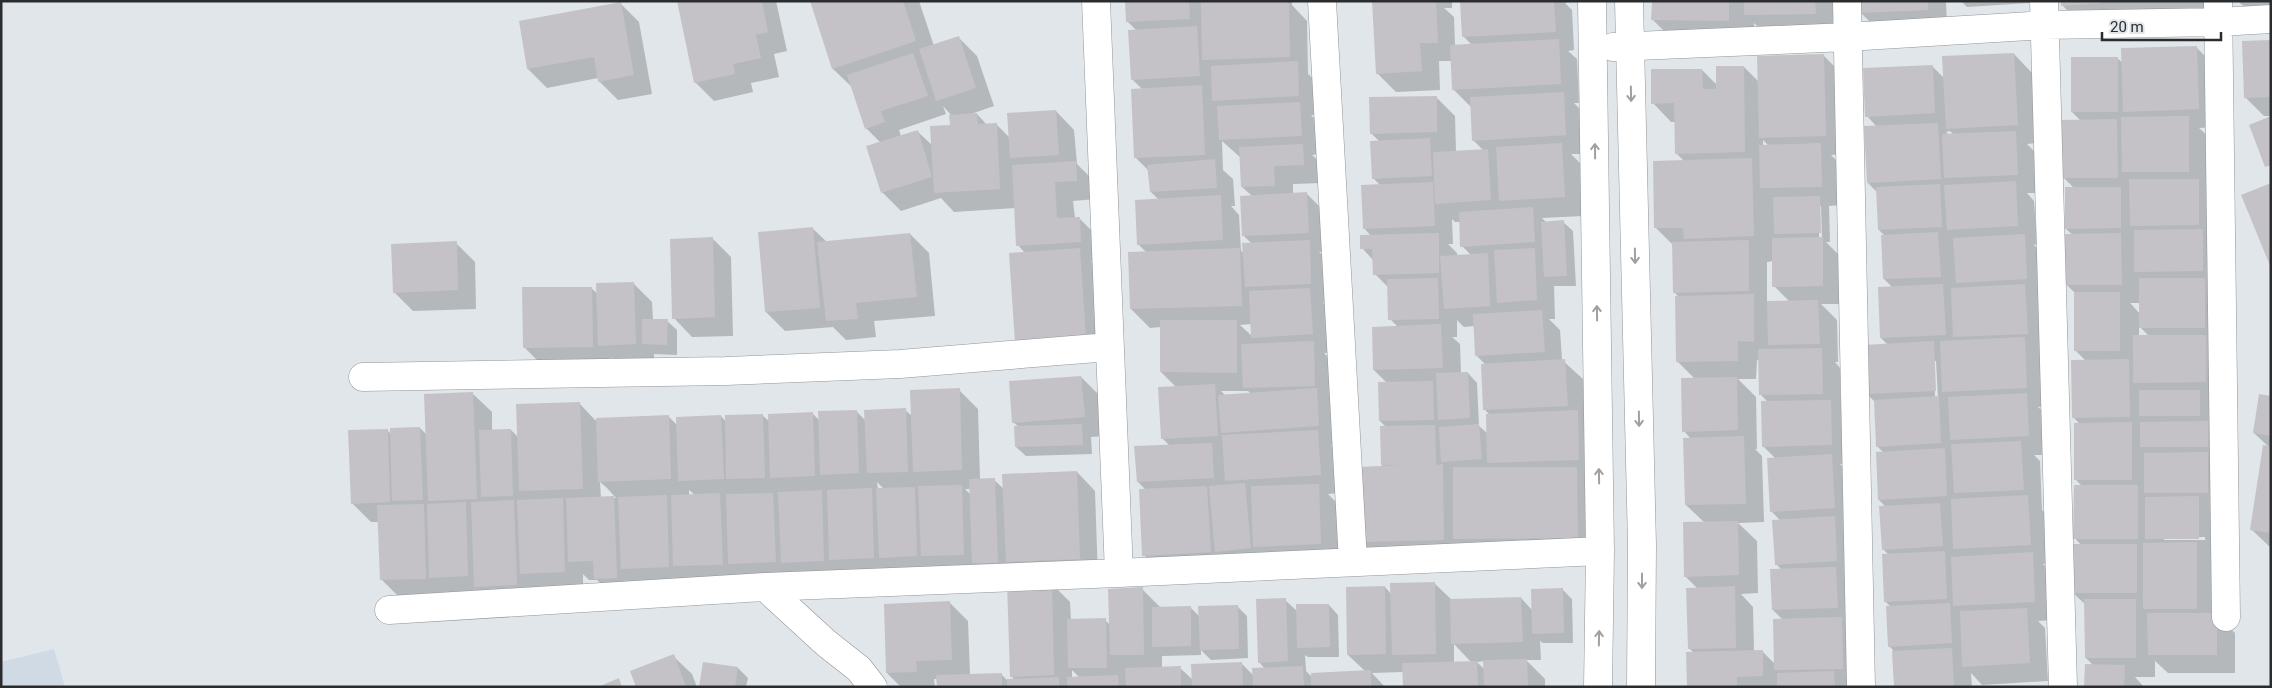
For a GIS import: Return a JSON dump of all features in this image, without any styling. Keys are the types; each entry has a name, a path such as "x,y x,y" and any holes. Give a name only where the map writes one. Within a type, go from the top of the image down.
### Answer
{"street":[{"path":"1096,1 1119,574"},
{"path":"1322,1 1354,562"},
{"path":"1592,1 1600,551 1598,687"},
{"path":"1628,1 1642,544 1641,687"},
{"path":"1847,1 1862,687"},
{"path":"1594,49 1630,45 1847,37 2044,13 2218,12 2271,19"},
{"path":"2218,12 2226,617"},
{"path":"2044,13 2063,687"},
{"path":"363,377 726,371 852,366 1109,347"},
{"path":"390,610 765,587 1119,574 1600,551"},
{"path":"765,587 826,643 858,669 873,687"}],"shaded area":[{"path":"54,649 65,687 1,687 1,662"}],"building":[{"path":"677,1 762,1 768,32 756,35 761,58 733,64 735,74 694,83"},
{"path":"810,1 903,1 916,41 832,69"},
{"path":"1125,1 1189,1 1190,19 1126,22"},
{"path":"1289,1 1290,57 1202,60 1201,2"},
{"path":"1372,1 1436,1 1438,43 1420,43 1422,71 1376,74"},
{"path":"1460,1 1554,1 1556,32 1462,37"},
{"path":"1652,1 1729,1 1729,21 1651,20"},
{"path":"1744,1 1815,1 1816,14 1744,15"},
{"path":"1858,1 1928,1 1928,10 1859,13"},
{"path":"2061,1 2102,1 2102,3 2061,6"},
{"path":"621,2 634,75 598,82 594,57 527,69 519,21"},
{"path":"1197,26 1200,76 1131,80 1128,30"},
{"path":"959,36 976,88 936,101 919,49"},
{"path":"1559,39 1561,84 1452,90 1450,45"},
{"path":"2271,40 2271,97 2244,98 2242,41"},
{"path":"2197,46 2199,109 2123,112 2121,48"},
{"path":"913,53 928,96 881,111 885,122 865,129 847,75"},
{"path":"2014,53 2018,125 1946,129 1942,56"},
{"path":"1824,54 1826,136 1759,138 1757,56"},
{"path":"2071,57 2118,57 2118,112 2071,112"},
{"path":"1298,61 1299,96 1212,101 1211,66"},
{"path":"1933,65 1935,113 1865,117 1863,68"},
{"path":"1716,66 1744,66 1745,152 1675,154 1674,103 1651,104 1651,69 1702,69 1703,89 1716,89"},
{"path":"1202,85 1205,155 1134,158 1131,89"},
{"path":"1564,92 1566,135 1472,141 1470,97"},
{"path":"1437,96 1437,132 1370,134 1369,97"},
{"path":"1300,102 1302,136 1219,140 1217,106"},
{"path":"1056,110 1059,155 1010,158 1007,113"},
{"path":"977,113 978,124 997,123 1000,189 934,193 930,126 950,125 949,115"},
{"path":"2189,116 2189,172 2122,172 2121,117"},
{"path":"2271,116 2271,165 2265,167 2249,125"},
{"path":"2117,119 2118,178 2062,178 2061,120"},
{"path":"1938,123 1941,179 1867,183 1864,126"},
{"path":"918,130 932,177 881,193 866,146"},
{"path":"2016,131 2018,175 1944,178 1942,134"},
{"path":"1430,138 1432,176 1372,179 1370,141"},
{"path":"1562,143 1565,197 1499,201 1496,147"},
{"path":"1821,143 1822,187 1760,188 1759,145"},
{"path":"1303,144 1304,165 1274,166 1275,186 1241,187 1239,147"},
{"path":"1488,149 1491,200 1435,204 1433,152"},
{"path":"1752,158 1754,236 1684,239 1683,228 1654,228 1653,161"},
{"path":"1215,159 1217,188 1150,192 1147,165"},
{"path":"1076,161 1077,181 1055,182 1057,218 1080,217 1081,242 1016,246 1012,165"},
{"path":"2129,179 2199,179 2199,225 2130,226"},
{"path":"2016,181 2018,226 1947,230 1944,185"},
{"path":"1433,182 1435,226 1363,229 1361,185"},
{"path":"2271,183 2271,268 2241,195"},
{"path":"1940,184 1942,227 1878,230 1876,187"},
{"path":"2065,187 2121,187 2121,228 2065,229"},
{"path":"1307,192 1309,233 1242,236 1240,196"},
{"path":"1221,195 1223,240 1137,245 1135,200"},
{"path":"1820,196 1821,233 1774,234 1773,197"},
{"path":"1533,207 1535,242 1460,247 1459,212"},
{"path":"1564,220 1567,276 1544,277 1541,222"},
{"path":"813,227 820,308 765,312 758,232"},
{"path":"2203,229 2203,271 2134,272 2134,230"},
{"path":"1938,232 1941,277 1883,279 1881,235"},
{"path":"910,233 917,297 856,303 858,319 826,321 817,242"},
{"path":"1439,233 1439,273 1373,275 1372,249 1360,249 1360,235"},
{"path":"2121,233 2122,285 2065,285 2064,234"},
{"path":"2025,234 2027,279 1956,283 1953,238"},
{"path":"713,237 715,317 672,319 670,239"},
{"path":"1823,237 1823,286 1772,287 1772,238"},
{"path":"1310,240 1311,284 1245,287 1242,243"},
{"path":"1749,240 1749,291 1673,293 1672,242"},
{"path":"457,241 458,290 393,293 391,244"},
{"path":"1080,248 1086,338 1015,343 1009,253"},
{"path":"1240,248 1242,306 1130,309 1128,252"},
{"path":"1535,248 1537,300 1497,303 1494,250"},
{"path":"1488,253 1490,306 1444,309 1440,256"},
{"path":"1438,278 1439,319 1388,320 1387,279"},
{"path":"2139,278 2205,278 2205,328 2139,328"},
{"path":"634,282 636,344 598,346 596,283"},
{"path":"1943,284 1946,335 1880,338 1878,287"},
{"path":"2025,284 2028,334 1953,337 1951,288"},
{"path":"522,287 592,287 593,347 523,348"},
{"path":"1310,288 1313,334 1251,338 1249,291"},
{"path":"2074,292 2120,292 2120,351 2074,351"},
{"path":"1754,294 1754,342 1738,341 1738,361 1676,362 1675,296"},
{"path":"1818,300 1820,344 1768,345 1767,301"},
{"path":"1542,310 1545,352 1475,356 1473,314"},
{"path":"642,319 668,319 667,345 642,344"},
{"path":"1160,320 1237,320 1237,373 1160,372"},
{"path":"1441,324 1443,368 1373,370 1372,327"},
{"path":"2133,335 2206,335 2206,382 2133,383"},
{"path":"2025,337 2027,388 1942,392 1940,341"},
{"path":"1314,341 1315,386 1243,388 1241,344"},
{"path":"1934,341 1936,391 1865,394 1863,345"},
{"path":"1822,348 1823,394 1759,395 1758,349"},
{"path":"1565,359 1568,406 1483,410 1481,364"},
{"path":"2129,359 2130,417 2072,418 2071,360"},
{"path":"1468,372 1470,418 1438,420 1436,373"},
{"path":"1081,376 1085,417 1012,423 1009,381"},
{"path":"1737,377 1738,430 1682,432 1681,378"},
{"path":"1433,381 1434,420 1379,421 1378,382"},
{"path":"1215,384 1218,436 1161,439 1158,387"},
{"path":"960,388 962,470 913,472 910,390"},
{"path":"1317,388 1319,426 1221,433 1218,395"},
{"path":"2139,390 2200,390 2200,416 2139,416"},
{"path":"473,392 477,499 428,501 424,394"},
{"path":"2027,393 2029,436 1950,440 1948,397"},
{"path":"2259,394 2271,396 2271,436 2253,433"},
{"path":"1939,396 1941,443 1876,447 1874,400"},
{"path":"1831,400 1832,445 1762,447 1761,401"},
{"path":"580,402 583,489 519,491 516,404"},
{"path":"906,408 908,472 867,473 864,410"},
{"path":"857,410 859,473 820,475 818,411"},
{"path":"1578,410 1579,460 1487,463 1486,414"},
{"path":"813,412 815,476 770,478 768,414"},
{"path":"763,414 765,478 726,479 725,415"},
{"path":"669,415 671,479 598,482 596,418"},
{"path":"721,415 724,479 678,481 676,417"},
{"path":"2208,421 2208,447 2140,447 2140,422"},
{"path":"2132,422 2132,480 2074,480 2074,423"},
{"path":"1082,424 1083,445 1015,447 1014,426"},
{"path":"1479,424 1482,459 1441,462 1439,427"},
{"path":"1435,425 1436,465 1443,464 1444,540 1360,542 1358,467 1404,465 1381,465 1380,426"},
{"path":"420,427 423,500 392,501 390,428"},
{"path":"388,429 390,502 351,504 348,430"},
{"path":"511,429 513,496 481,497 479,430"},
{"path":"1318,430 1321,475 1225,481 1222,435"},
{"path":"1744,436 1746,504 1685,505 1683,438"},
{"path":"2021,441 2024,490 1954,493 1951,444"},
{"path":"1212,443 1214,478 1137,482 1134,446"},
{"path":"2263,445 2271,446 2271,533 2250,530"},
{"path":"1945,448 1947,496 1878,500 1876,452"},
{"path":"2208,452 2208,493 2144,493 2144,453"},
{"path":"1832,454 1835,508 1770,512 1767,458"},
{"path":"1453,467 1577,467 1578,538 1453,539"},
{"path":"1077,471 1080,559 1006,562 1002,474"},
{"path":"995,478 998,563 972,563 969,479"},
{"path":"1245,483 1251,548 1215,552 1209,486"},
{"path":"1319,484 1321,544 1253,547 1251,486"},
{"path":"962,485 964,555 921,556 918,486"},
{"path":"2074,485 2138,485 2138,539 2073,539"},
{"path":"1207,486 1211,552 1142,556 1139,489"},
{"path":"915,487 917,556 879,558 876,488"},
{"path":"872,488 874,558 829,560 827,490"},
{"path":"822,490 824,561 781,563 778,492"},
{"path":"720,493 723,565 673,566 671,495"},
{"path":"773,493 776,562 728,564 726,494"},
{"path":"667,495 669,567 621,569 618,497"},
{"path":"2028,495 2031,545 1953,549 1951,499"},
{"path":"614,496 617,578 594,579 593,561 568,562 566,498"},
{"path":"2199,496 2199,539 2145,539 2145,497"},
{"path":"563,498 565,572 520,574 517,500"},
{"path":"514,500 517,585 474,587 471,502"},
{"path":"466,502 468,576 429,578 427,504"},
{"path":"1940,503 1943,546 1882,550 1879,506"},
{"path":"424,504 426,579 380,580 377,505"},
{"path":"1835,516 1837,561 1775,565 1772,520"},
{"path":"1738,521 1739,575 1684,577 1683,522"},
{"path":"2197,542 2197,609 2143,609 2143,543"},
{"path":"2071,544 2137,544 2137,593 2071,593"},
{"path":"1945,551 1947,599 1884,602 1882,554"},
{"path":"2033,552 2035,602 1953,606 1951,557"},
{"path":"1836,567 1838,608 1772,610 1770,569"},
{"path":"1052,581 1054,675 1010,677 1007,583"},
{"path":"1435,582 1436,654 1392,655 1390,583"},
{"path":"1385,586 1386,654 1347,655 1346,587"},
{"path":"1735,586 1736,648 1688,649 1686,588"},
{"path":"1143,587 1144,655 1110,655 1108,589"},
{"path":"1563,588 1564,633 1532,634 1531,589"},
{"path":"1521,597 1523,642 1451,644 1450,599"},
{"path":"1286,598 1288,661 1258,663 1256,599"},
{"path":"2084,599 2136,599 2136,658 2085,658"},
{"path":"950,601 952,660 916,661 917,672 886,673 884,604"},
{"path":"1950,603 1952,643 1888,647 1886,606"},
{"path":"1296,604 1329,604 1330,647 1297,648"},
{"path":"1238,605 1239,649 1200,650 1198,606"},
{"path":"1191,606 1191,646 1152,647 1152,607"},
{"path":"2027,608 2030,663 1962,667 1960,611"},
{"path":"2147,613 2217,613 2217,655 2148,655"},
{"path":"1842,617 1843,669 1774,670 1773,619"},
{"path":"1106,618 1107,668 1068,668 1067,619"},
{"path":"1952,648 1954,687 1894,687 1892,651"},
{"path":"1763,650 1763,676 1737,677 1737,687 1687,687 1686,652"},
{"path":"674,654 686,687 636,687 630,671"},
{"path":"1527,659 1528,687 1484,687 1483,660"},
{"path":"1477,661 1478,687 1403,687 1402,663"},
{"path":"703,662 738,667 735,687 699,687"},
{"path":"1242,662 1243,687 1192,687 1191,664"},
{"path":"2085,664 2125,665 2124,687 2084,687"},
{"path":"1181,666 1181,687 1126,687 1125,668"},
{"path":"1303,666 1304,687 1253,687 1252,668"},
{"path":"1371,670 1371,687 1311,687 1311,673"},
{"path":"1834,671 1835,687 1777,687 1777,673"},
{"path":"1002,673 1002,687 937,687 936,675"},
{"path":"1118,675 1119,687 1067,687 1067,677"},
{"path":"1059,677 1059,687 1007,687 1007,679"},
{"path":"619,678 622,687 598,687"}]}
